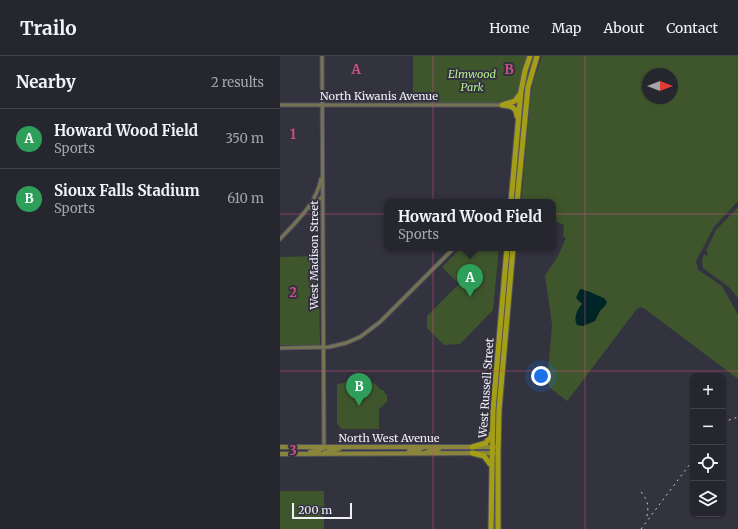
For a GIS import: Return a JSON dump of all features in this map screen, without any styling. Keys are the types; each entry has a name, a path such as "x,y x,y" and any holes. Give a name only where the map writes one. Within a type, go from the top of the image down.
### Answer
{"highway":[{"path":"502,105 517,100 530,56"},
{"path":"517,199 526,105 530,79 537,56"},
{"path":"511,199 522,87"},
{"path":"502,105 512,106 516,110 517,129"},
{"name":"West Russell Street","path":"491,529 492,429 506,251"},
{"name":"West Russell Street","path":"498,529 498,447 500,397 512,267 512,251"},
{"path":"472,447 482,445 487,441 492,429"},
{"path":"472,453 483,455 489,460 491,478"}],"main road":[{"name":"West Madison Street","path":"322,56 324,454"},
{"name":"North Kiwanis Avenue","path":"280,105 526,105"},
{"path":"304,213 316,196 320,186 323,170"},
{"path":"280,239 304,213 323,196"},
{"path":"280,348 324,348 346,343 360,337 370,330 451,251"},
{"path":"302,454 318,451 324,447"},
{"path":"324,454 328,451 347,447"},
{"path":"389,454 418,450 424,447"},
{"path":"424,453 449,447"},
{"name":"North West Avenue","path":"280,448 498,447"},
{"name":"North West Avenue","path":"280,454 498,453"}],"green space":[{"name":"Elmwood Park","path":"413,56 531,56 515,101 502,105 413,105"},
{"path":"542,56 738,56 738,201 714,227 696,261 698,270 722,286 738,315 738,379 645,309 640,307 636,310 567,401 549,387 548,372 552,325 545,275 557,258 566,238 563,236 564,225 556,221 556,199 521,199 530,101 533,82"},
{"path":"738,207 738,298 729,287 703,268 702,261 704,254 707,256 708,253 706,251 716,230"},
{"path":"458,251 499,251 493,310 460,344 444,345 427,328 427,316 459,284 442,267"},
{"path":"318,256 320,345 280,345 280,257"},
{"path":"344,382 353,384 374,383 381,390 384,390 385,394 387,394 387,402 379,409 379,429 342,429 337,424 337,384"},
{"path":"280,491 324,491 324,529 280,529"}],"shaded area":[{"path":"580,289 604,298 607,302 595,321 583,326 577,325 575,320 577,311 582,304 576,298"}],"railway":[{"path":"726,421 738,417"},
{"path":"641,529 690,464"},
{"path":"641,492 648,505 646,520"}],"place":[{"name":"Howard Wood Field","path":"470,297"},
{"name":"Sioux Falls Stadium","path":"359,406"}]}
